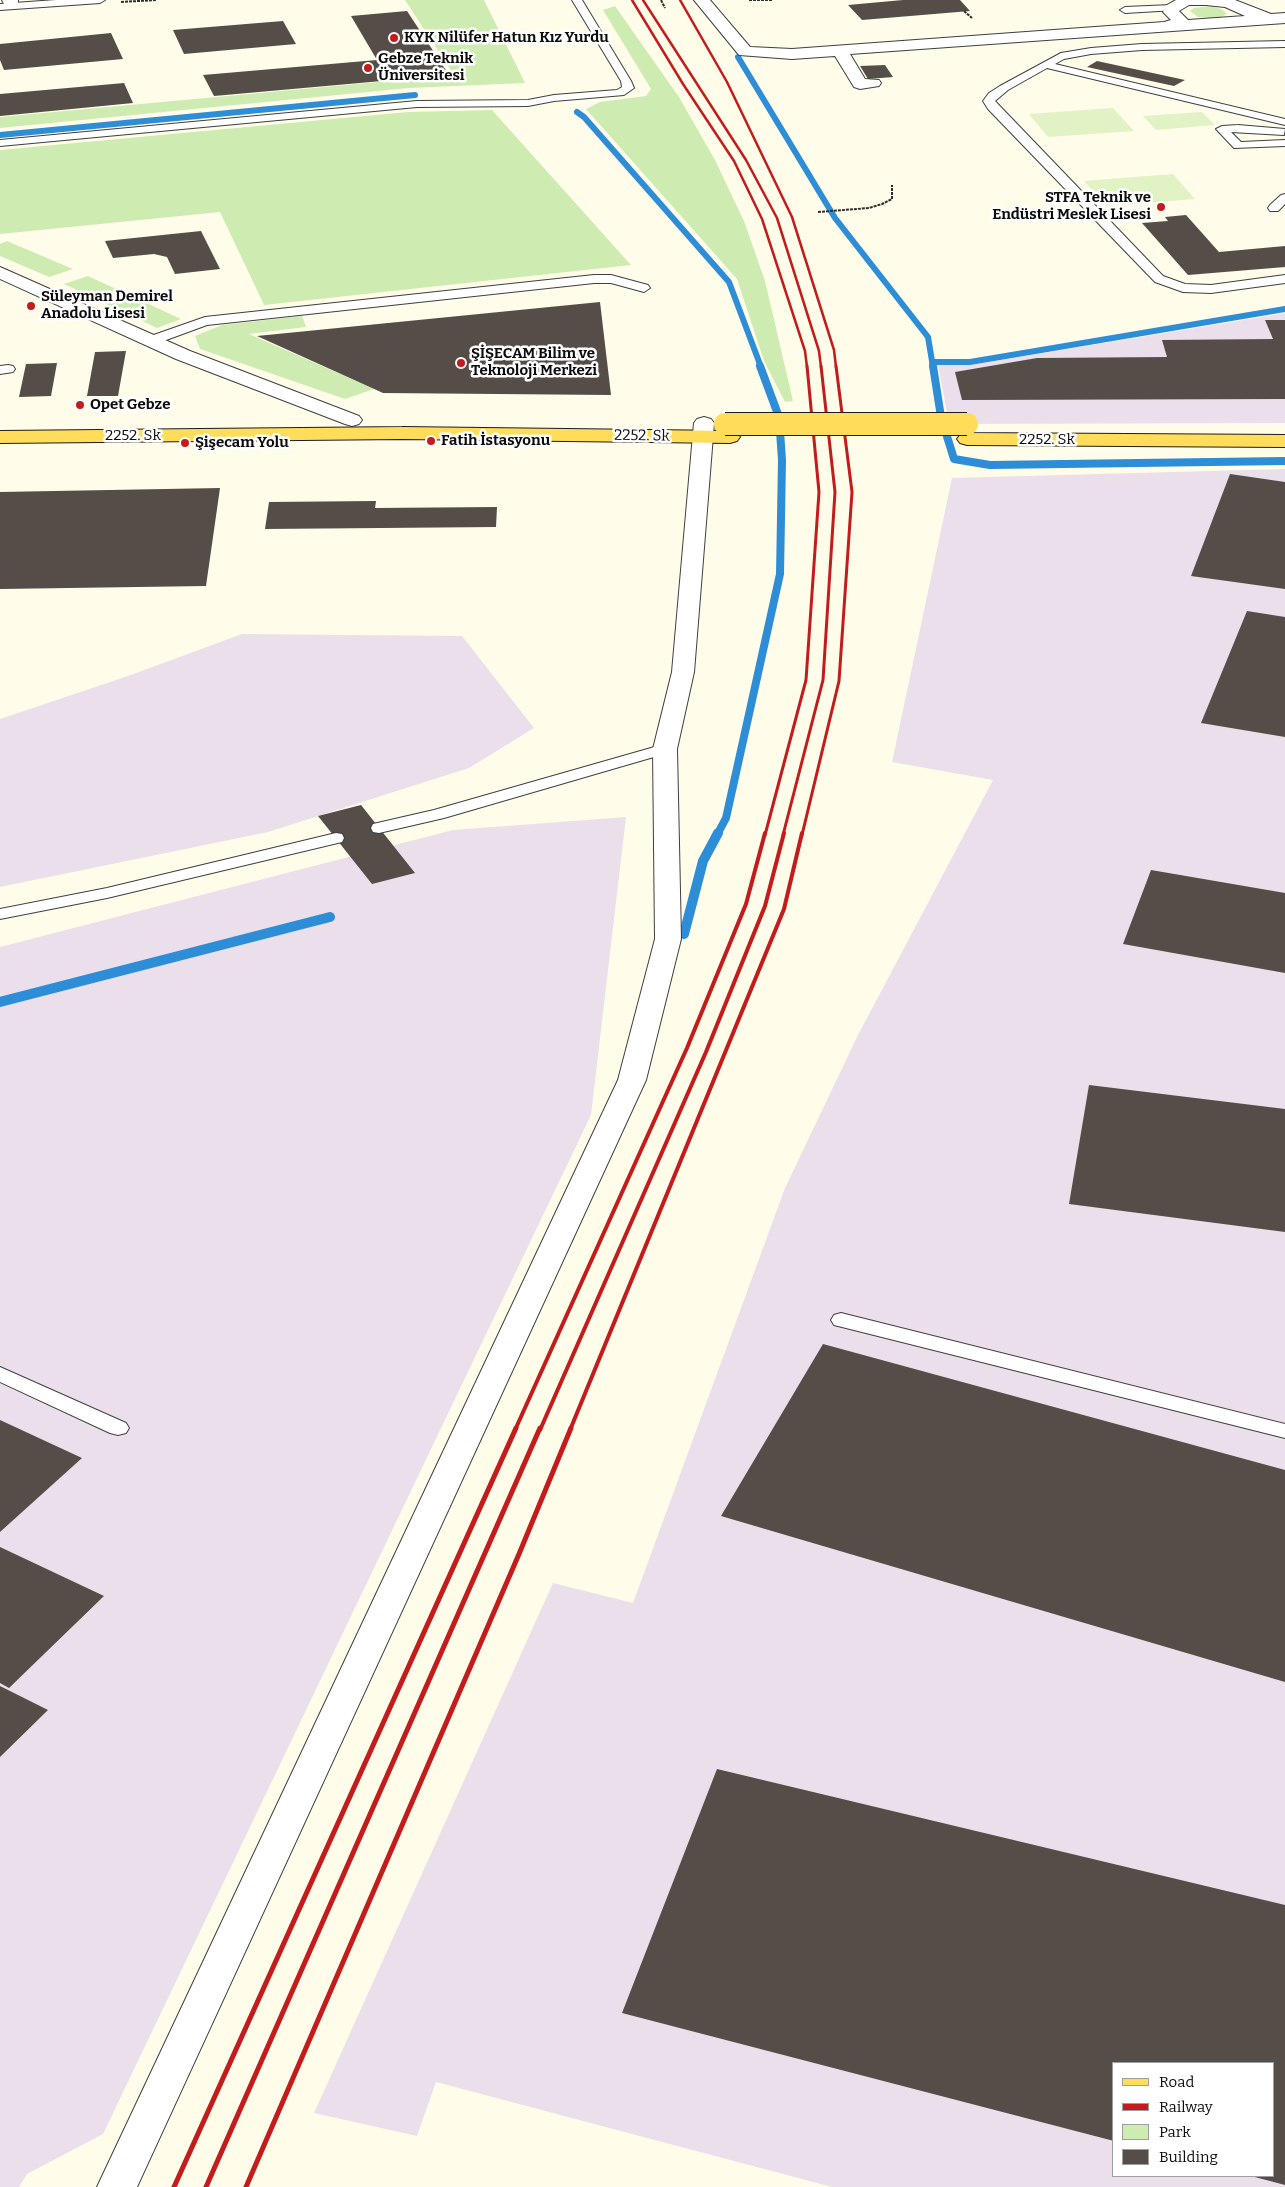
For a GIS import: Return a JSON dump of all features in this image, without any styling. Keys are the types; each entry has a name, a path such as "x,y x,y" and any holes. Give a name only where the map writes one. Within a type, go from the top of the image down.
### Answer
{"main road":[{"name":"2252. Sk","path":"0,420 352,420 715,430"},
{"name":"2252. Sk","path":"0,437 715,430 1285,429"},
{"name":"2252. Sk","path":"967,431 1285,441"}],"street":[{"path":"702,0 745,52 792,54 1285,18"},
{"path":"1167,26 1180,23 1180,20 1172,12 1172,8 1184,2 1215,0 1238,6 1260,16 1285,18"},
{"path":"840,50 860,84 873,83"},
{"path":"0,272 183,355 352,420"},
{"path":"117,2187 632,1080 668,939 665,750 683,672 715,430"}],"lane":[{"path":"7,3 100,0"},
{"path":"0,143 417,104 528,103 554,98 620,92 628,88 626,81 577,0"},
{"path":"1157,0 1172,8"},
{"path":"1124,10 1172,8"},
{"path":"1285,44 1091,50 1061,56 1004,88 993,95 989,101 999,114 1159,279 1183,288 1211,289 1285,279"},
{"path":"1046,65 1285,122"},
{"path":"1285,132 1238,128 1222,129 1238,146 1285,143"},
{"path":"1274,208 1285,198"},
{"path":"153,340 205,322 594,279 610,279 644,288"},
{"path":"379,828 438,814 665,750"},
{"path":"0,914 107,893 336,838"},
{"path":"841,1320 1285,1431"},
{"path":"0,1374 118,1428"}],"path":[{"path":"660,0 665,8"},
{"path":"749,0 773,0"},
{"path":"818,212 869,208 892,199 892,186"}],"shaded area":[{"path":"1285,313 1285,423 949,424 938,365 972,365"},
{"path":"1285,469 1285,2187 832,2187 436,2082 417,2136 314,2113 553,1583 633,1603 785,1188 858,1035 993,780 892,762 952,478"},
{"path":"242,634 462,636 534,728 469,768 268,832 0,887 0,719 128,676"},
{"path":"626,817 591,1115 103,2134 27,2174 19,2187 0,2187 0,947 453,830"}],"green space":[{"path":"405,0 484,0 525,83 409,88 0,128 0,117 454,75"},
{"path":"615,6 679,97 715,160 744,221 765,281 793,401 785,402 764,361 737,279 586,109 600,102 646,96 651,89 603,10"},
{"path":"1211,6 1221,9 1227,14 1221,17 1210,18 1198,17 1190,11 1194,8"},
{"path":"1113,108 1134,131 1048,137 1029,114"},
{"path":"492,110 631,265 264,305 220,212 0,234 0,150 408,112"},
{"path":"1202,112 1215,125 1156,130 1143,116"},
{"path":"1173,174 1195,199 1106,206 1084,181"},
{"path":"7,241 73,269 49,277 0,256 0,244"},
{"path":"88,276 181,319 157,328 64,284"},
{"path":"302,316 306,327 249,334 374,389 345,399 200,349 195,336 222,325"}],"building":[{"path":"903,0 960,0 970,11 862,20 848,5"},
{"name":"KYK Nilüfer Hatun Kız Yurdu","path":"407,11 449,75 214,96 203,75 377,60 351,16"},
{"path":"283,21 296,44 184,54 173,30"},
{"path":"111,33 123,59 4,70 0,60 0,44"},
{"path":"1097,61 1185,80 1174,86 1087,67"},
{"path":"885,65 893,77 868,79 860,66"},
{"path":"124,83 133,103 0,116 0,94"},
{"path":"1186,215 1219,252 1285,246 1285,267 1188,275 1142,223 1168,221 1165,217"},
{"path":"201,231 220,269 175,274 167,257 154,254 113,258 105,241"},
{"name":"ŞİŞECAM Bilim ve Teknoloji Merkezi","path":"600,302 611,395 383,393 257,336"},
{"path":"1265,320 1285,320 1285,399 962,400 955,372 1037,358 1167,357 1162,340 1273,339"},
{"path":"126,351 118,396 87,396 95,352"},
{"path":"57,363 51,396 19,397 26,364"},
{"path":"1230,474 1285,482 1285,589 1191,576"},
{"path":"220,488 206,586 0,589 0,492"},
{"path":"376,501 375,508 497,507 496,527 265,529 269,502"},
{"path":"1247,611 1285,617 1285,737 1201,723"},
{"path":"361,805 415,873 372,884 318,816"},
{"path":"1151,870 1285,893 1285,973 1123,944"},
{"path":"1089,1085 1285,1109 1285,1232 1069,1204"},
{"path":"823,1344 1285,1470 1285,1682 721,1516"},
{"path":"0,1420 82,1458 0,1532"},
{"path":"0,1547 104,1596 9,1688 0,1683"},
{"path":"0,1686 48,1710 0,1757"},
{"path":"717,1769 1285,1905 1285,2185 1255,2177 1275,2177 1275,2062 1112,2062 1112,2140 622,2013"}],"waterway":[{"path":"738,57 835,218 928,337 932,362"},
{"path":"0,135 415,95"},
{"path":"577,112 584,117 729,282 761,367"},
{"path":"932,362 970,362 1285,309"},
{"path":"932,362 933,367"},
{"path":"717,835 726,818 780,574 782,460 779,417 760,366"},
{"path":"933,366 941,417 954,459 990,465 1285,461"},
{"path":"684,934 703,861 718,833"},
{"path":"0,1002 330,917"}],"railway":[{"path":"632,0 683,84 734,161 762,219 805,351 807,367"},
{"path":"643,0 746,160 777,218 819,351 821,367"},
{"path":"680,0 727,82 792,217 834,350 836,367"},
{"path":"765,835 806,680 819,492 807,366"},
{"path":"783,835 823,680 835,492 821,366"},
{"path":"802,835 839,681 852,492 836,366"},
{"path":"515,1430 687,1048 746,904 765,833"},
{"path":"540,1430 706,1052 765,906 784,833"},
{"path":"570,1430 784,909 802,833"},
{"path":"174,2187 516,1428"},
{"path":"206,2187 540,1428"},
{"path":"246,2187 519,1554 571,1428"}],"place":[{"name":"KYK Nilüfer Hatun Kız Yurdu","path":"394,38"},
{"name":"Gebze Teknik Üniversitesi","path":"368,68"},
{"name":"STFA Teknik ve Endüstri Meslek Lisesi","path":"1161,207"},
{"name":"Süleyman Demirel Anadolu Lisesi","path":"31,306"},
{"name":"ŞİŞECAM Bilim ve Teknoloji Merkezi","path":"461,363"},
{"name":"Opet Gebze","path":"80,405"},
{"name":"Fatih İstasyonu","path":"431,441"},
{"name":"Şişecam Yolu","path":"185,443"}]}
